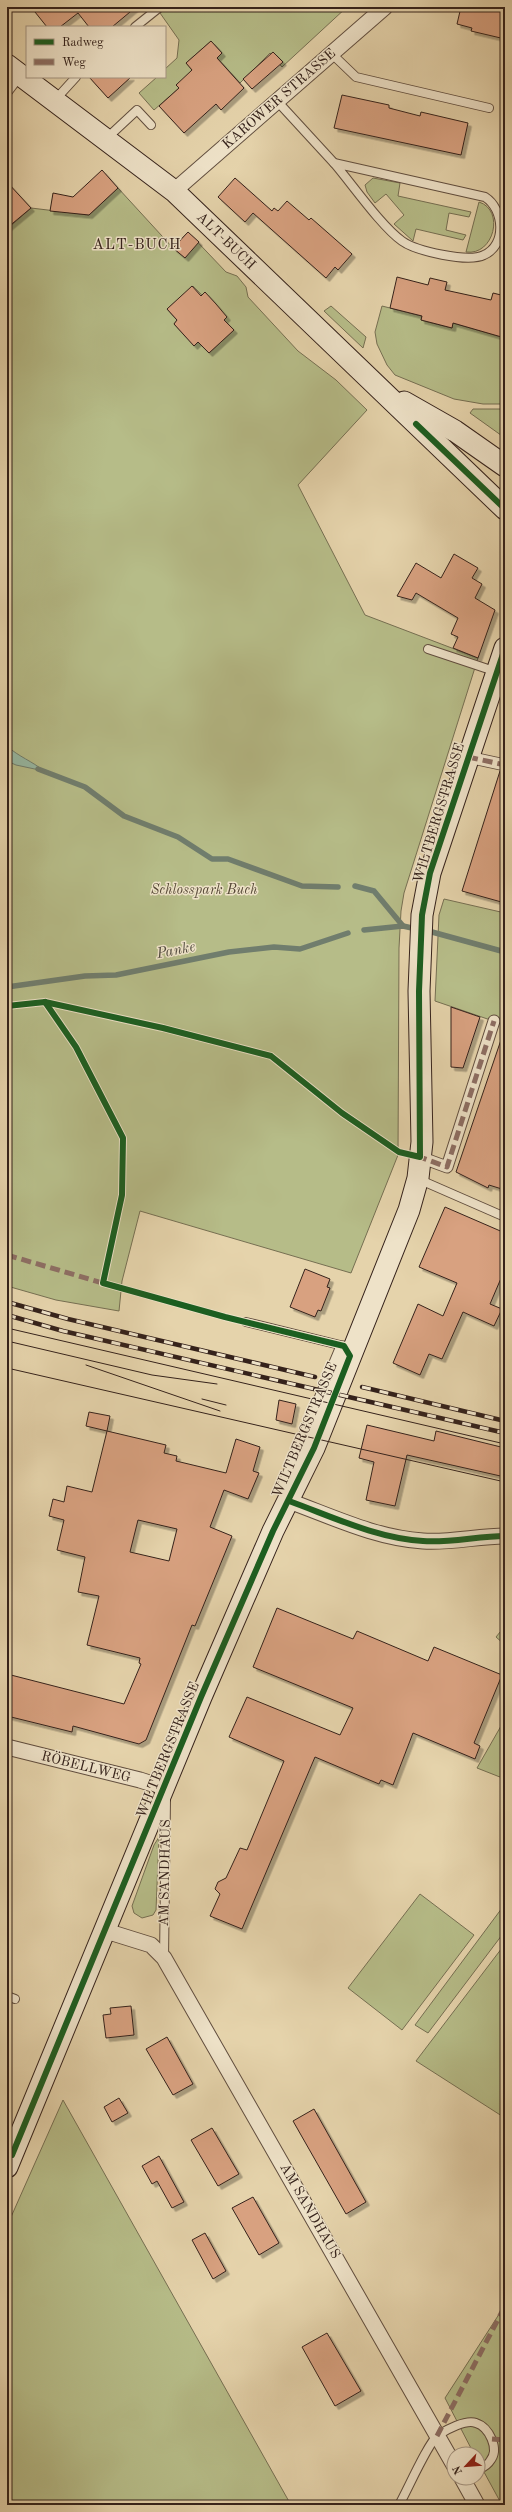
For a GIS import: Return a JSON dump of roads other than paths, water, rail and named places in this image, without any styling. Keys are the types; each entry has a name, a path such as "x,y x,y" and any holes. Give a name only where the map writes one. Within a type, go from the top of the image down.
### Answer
{"main road":[{"name":"ALT-BUCH","path":"14,70 106,138 174,191 505,509"},
{"name":"ALT-BUCH","path":"386,395 407,403 440,422 505,466"},
{"name":"WILTBERGSTRASSE","path":"7,2167 273,1531 314,1448 397,1241 418,1178 420,1157 419,991 422,915 430,873 505,648"}],"street":[{"name":"KAROWER STRASSE","path":"174,191 385,7"},
{"path":"468,757 505,765"},
{"path":"420,1157 447,1167 494,1021"},
{"path":"397,1241 381,1256 285,1487 289,1501 383,1535 425,1541 505,1536"},
{"name":"RÖBELLWEG","path":"7,1747 140,1780 165,1788"},
{"name":"AM SANDHAUS","path":"106,1931 151,1945 164,1958 446,2451"},
{"path":"466,2486 477,2505"}],"lane":[{"path":"136,26 160,7"},
{"path":"332,54 356,77 489,108"},
{"path":"7,93 14,70"},
{"path":"54,100 75,78"},
{"path":"277,100 334,163 394,234 412,247 472,258 486,255 497,242 500,224 498,210 492,202 485,197 334,163"},
{"path":"106,138 137,110 151,125"},
{"path":"428,649 497,672"},
{"path":"418,1178 505,1217"},
{"path":"246,1322 344,1346"},
{"name":"AM SANDHAUS","path":"164,1958 167,1821 165,1788"},
{"path":"7,1996 15,1999"},
{"path":"399,2505 422,2458 437,2436 466,2422 476,2423 484,2429 492,2439 494,2451 491,2461 486,2464"}],"waterway":[{"path":"38,769 85,787 124,816 178,837 212,859 228,859 302,886 338,887"},
{"path":"355,886 374,891 403,926"},
{"name":"Panke","path":"364,930 403,926 412,928"},
{"name":"Panke","path":"432,932 505,952"},
{"name":"Panke","path":"7,987 85,976 116,975 229,952 274,947 300,949 348,933"}],"tram line":[{"path":"7,1328 505,1444"},
{"path":"7,1341 152,1375 217,1384"},
{"path":"86,1365 220,1411"},
{"path":"7,1368 505,1482"},
{"path":"202,1399 226,1405"}],"railway":[{"path":"7,1302 68,1319 315,1377"},
{"path":"7,1315 63,1331 505,1433"},
{"path":"362,1387 505,1421"}],"district":[{"name":"ALT-BUCH","path":"137,245"}],"park label":[{"name":"Schlosspark Buch","path":"204,890"}]}
